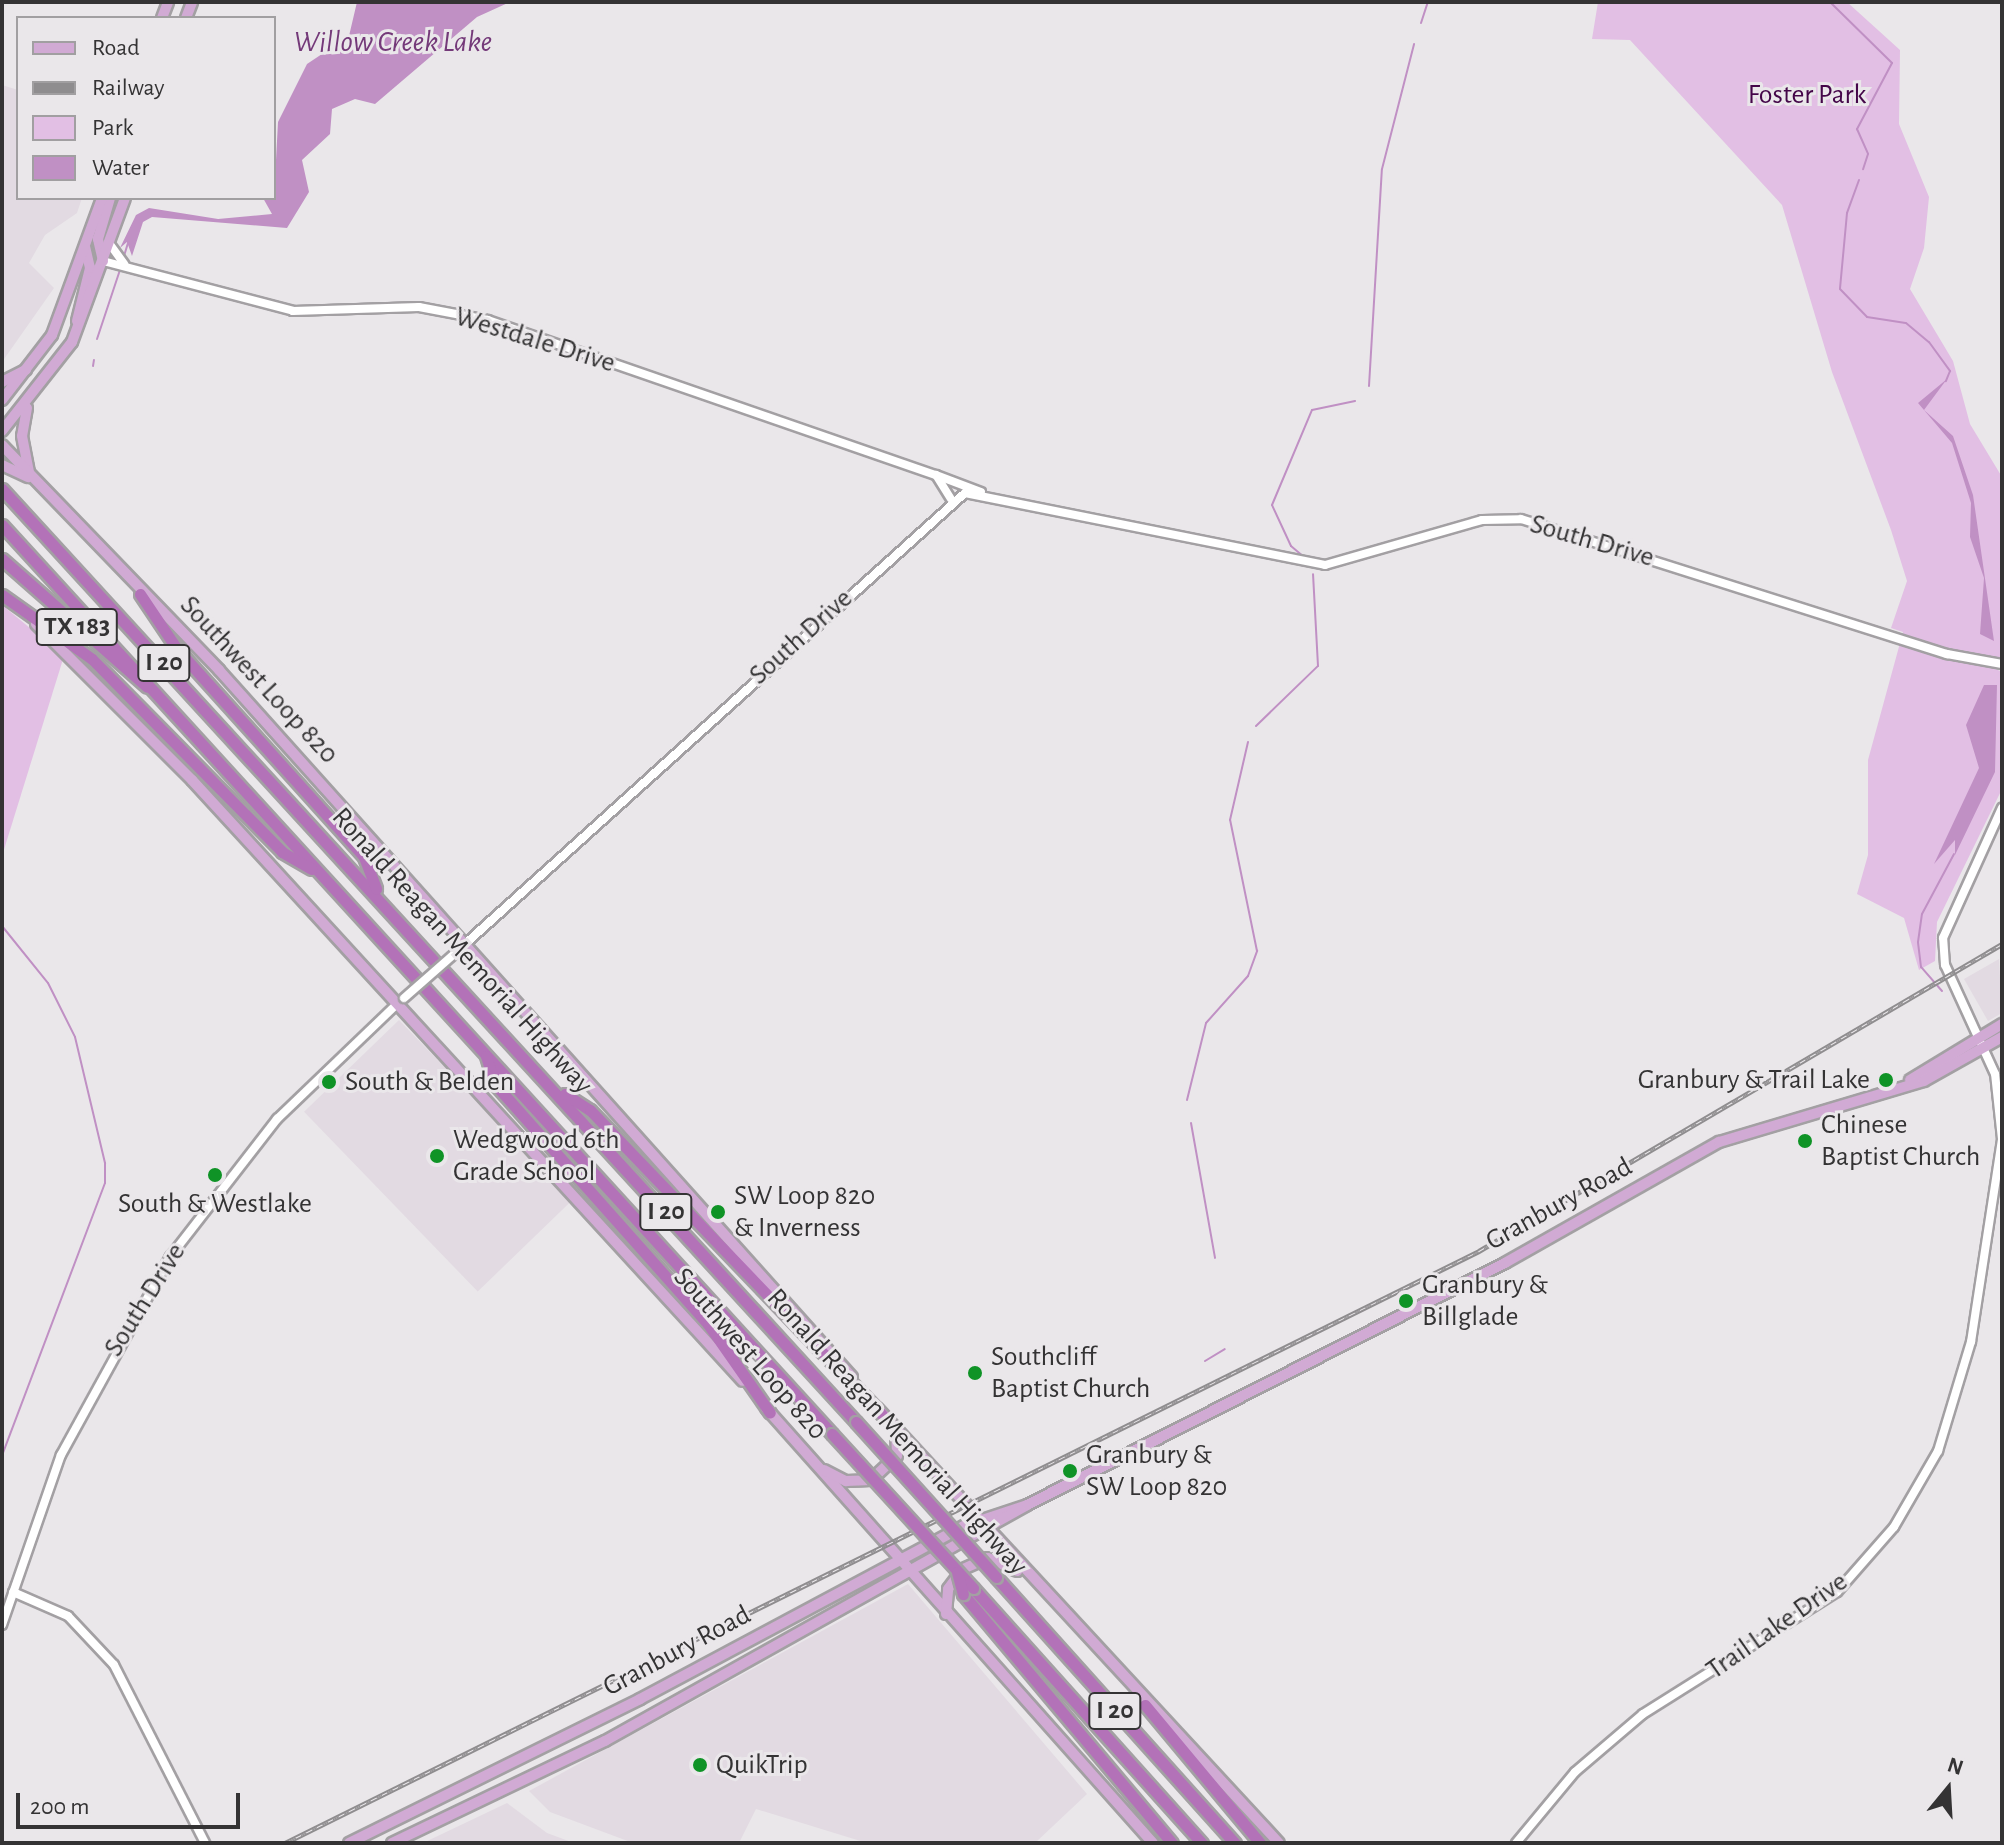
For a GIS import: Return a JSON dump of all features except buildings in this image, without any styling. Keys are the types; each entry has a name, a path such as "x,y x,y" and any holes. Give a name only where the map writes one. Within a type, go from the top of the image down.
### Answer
{"highway":[{"name":"Ronald Reagan Memorial Highway","path":"4,492 380,897 1235,1843"},
{"name":"Ronald Reagan Memorial Highway","path":"2,525 957,1571 968,1591 1202,1843"},
{"name":"TX 183","path":"2,559 155,692"},
{"path":"140,594 177,649 364,857 380,897"},
{"path":"2,595 92,659 282,852 320,874"},
{"path":"484,1052 494,1083 708,1324 770,1413"},
{"path":"551,1085 590,1110 882,1414"},
{"path":"968,1591 1172,1843"},
{"path":"1145,1705 1260,1843"}],"main road":[{"path":"96,252 102,200"},
{"path":"2,431 29,403 75,334 109,200"},
{"path":"2,400 32,367 124,200"},
{"path":"2,382 32,367"},
{"path":"29,403 22,445 33,480"},
{"name":"Southwest Loop 820","path":"2,445 140,594 230,681 458,950 1145,1705 1279,1843"},
{"path":"2,465 33,480"},
{"name":"Southwest Loop 820","path":"2,595 120,705 401,1001 1153,1843"},
{"path":"1984,1041 2002,1024"},
{"path":"1984,1041 2002,1037"},
{"name":"Granbury Road","path":"392,1843 605,1741 989,1532 1027,1505 1505,1263 1719,1142 1910,1080 1984,1041"},
{"path":"816,1464 846,1481 871,1480 897,1456 896,1430"},
{"name":"Granbury Road","path":"349,1843 978,1519 1027,1505"},
{"path":"946,1614 951,1582 983,1559 1005,1563 1034,1584"}],"street":[{"name":"Westdale Drive","path":"96,252 124,264 293,311 419,307 488,320 982,492"},
{"path":"96,252 124,264"},
{"path":"936,475 951,499"},
{"name":"South Drive","path":"2,1625 61,1455 170,1257 277,1119 401,1001 951,499 982,492 1314,564 1482,520 1536,522 1947,654 2001,664"},
{"name":"Trail Lake Drive","path":"1516,1843 1575,1772 1643,1714 1837,1592 1919,1490 1971,1342 2002,1100 1984,1041 1945,965 1943,938 2002,808"},
{"path":"1995,1074 2002,1082"},
{"path":"13,1592 68,1616 114,1665 205,1843"}],"shaded area":[{"path":"2,85 16,89 16,200 81,200 77,213 45,235 29,263 54,288 2,362"},
{"path":"1999,959 2002,1013 1988,1021 1964,979"},
{"name":"Wedgwood 6th Grade School","path":"399,1020 573,1200 478,1292 304,1112"},
{"path":"908,1584 1087,1794 1035,1843 867,1843 756,1809 739,1843 633,1843 550,1812 529,1791"},
{"path":"507,1803 547,1833 574,1843 423,1843"}],"green space":[{"name":"Foster Park","path":"1598,2 1847,2 1900,50 1899,124 1929,197 1924,248 1910,289 1953,361 1970,424 2002,477 2002,654 1994,668 2002,672 2002,789 1937,922 1935,961 1919,970 1904,918 1857,894 1868,855 1868,760 1903,632 1891,628 1907,581 1891,530 1832,372 1782,205 1630,40 1592,39"},
{"path":"2,605 64,656 2,856"}],"water":[{"name":"Willow Creek Lake","path":"357,2 510,2 477,17 375,104 355,99 332,109 330,134 302,160 309,192 287,228 152,217 143,222 132,256 127,242 120,248 136,215 149,208 218,219 272,214 264,200 276,200 278,122 307,64 349,36"},
{"path":"1947,379 1924,410 1953,436 1973,495 1994,641 1980,634 1984,578 1970,537 1971,503 1952,443 1918,403"},
{"path":"1984,685 1997,685 1995,772 1955,855 1955,840 1934,864 1979,768 1966,725"}],"waterway":[{"path":"1421,23 1428,2"},
{"path":"1830,2 1892,63 1857,129 1868,154 1863,169"},
{"path":"1369,386 1382,169 1414,44"},
{"path":"1859,180 1847,213 1840,289 1867,317 1906,323 1929,342 1950,371 1946,381"},
{"path":"124,256 128,243"},
{"path":"97,339 120,270"},
{"path":"93,366 94,360"},
{"path":"1304,557 1291,546 1272,505 1312,410 1355,401"},
{"path":"1256,726 1318,666 1313,574"},
{"path":"1187,1100 1206,1023 1248,976 1257,951 1230,820 1248,742"},
{"path":"1942,991 1921,967 1918,942 1922,914 1954,854"},
{"path":"2,926 48,983 75,1037 105,1163 105,1183 2,1455"},
{"path":"1191,1123 1215,1258"},
{"path":"1205,1361 1225,1349"}],"railway":[{"path":"285,1843 1479,1251 2002,944"}],"place":[{"name":"Granbury & Trail Lake","path":"1886,1080"},
{"name":"South & Belden","path":"329,1082"},
{"name":"Chinese Baptist Church","path":"1805,1141"},
{"name":"Wedgwood 6th Grade School","path":"437,1156"},
{"name":"South & Westlake","path":"215,1175"},
{"name":"SW Loop 820 & Inverness","path":"718,1212"},
{"name":"Granbury & Billglade","path":"1406,1301"},
{"name":"Southcliff Baptist Church","path":"975,1373"},
{"name":"Granbury & SW Loop 820","path":"1070,1471"},
{"name":"QuikTrip","path":"700,1765"}]}
